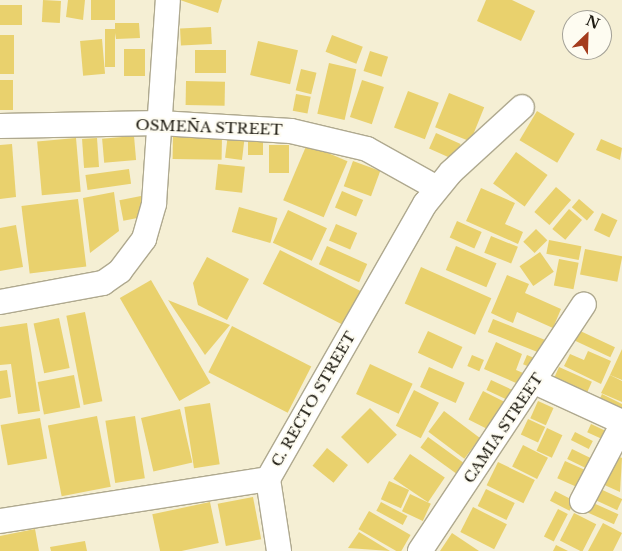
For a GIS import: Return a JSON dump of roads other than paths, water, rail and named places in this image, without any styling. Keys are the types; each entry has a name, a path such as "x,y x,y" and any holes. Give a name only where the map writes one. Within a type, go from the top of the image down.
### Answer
{"street":[{"path":"0,302 102,282 134,255 150,222 160,123 168,0"},
{"name":"C. RECTO STREET","path":"0,521 268,479 436,188 522,107"},
{"name":"OSMEÑA STREET","path":"0,126 160,123 238,126 328,137 368,149 436,188"},
{"name":"CAMIA STREET","path":"420,551 535,382 584,304"},
{"path":"535,382 622,424 582,502"},
{"path":"268,479 279,551"}]}
